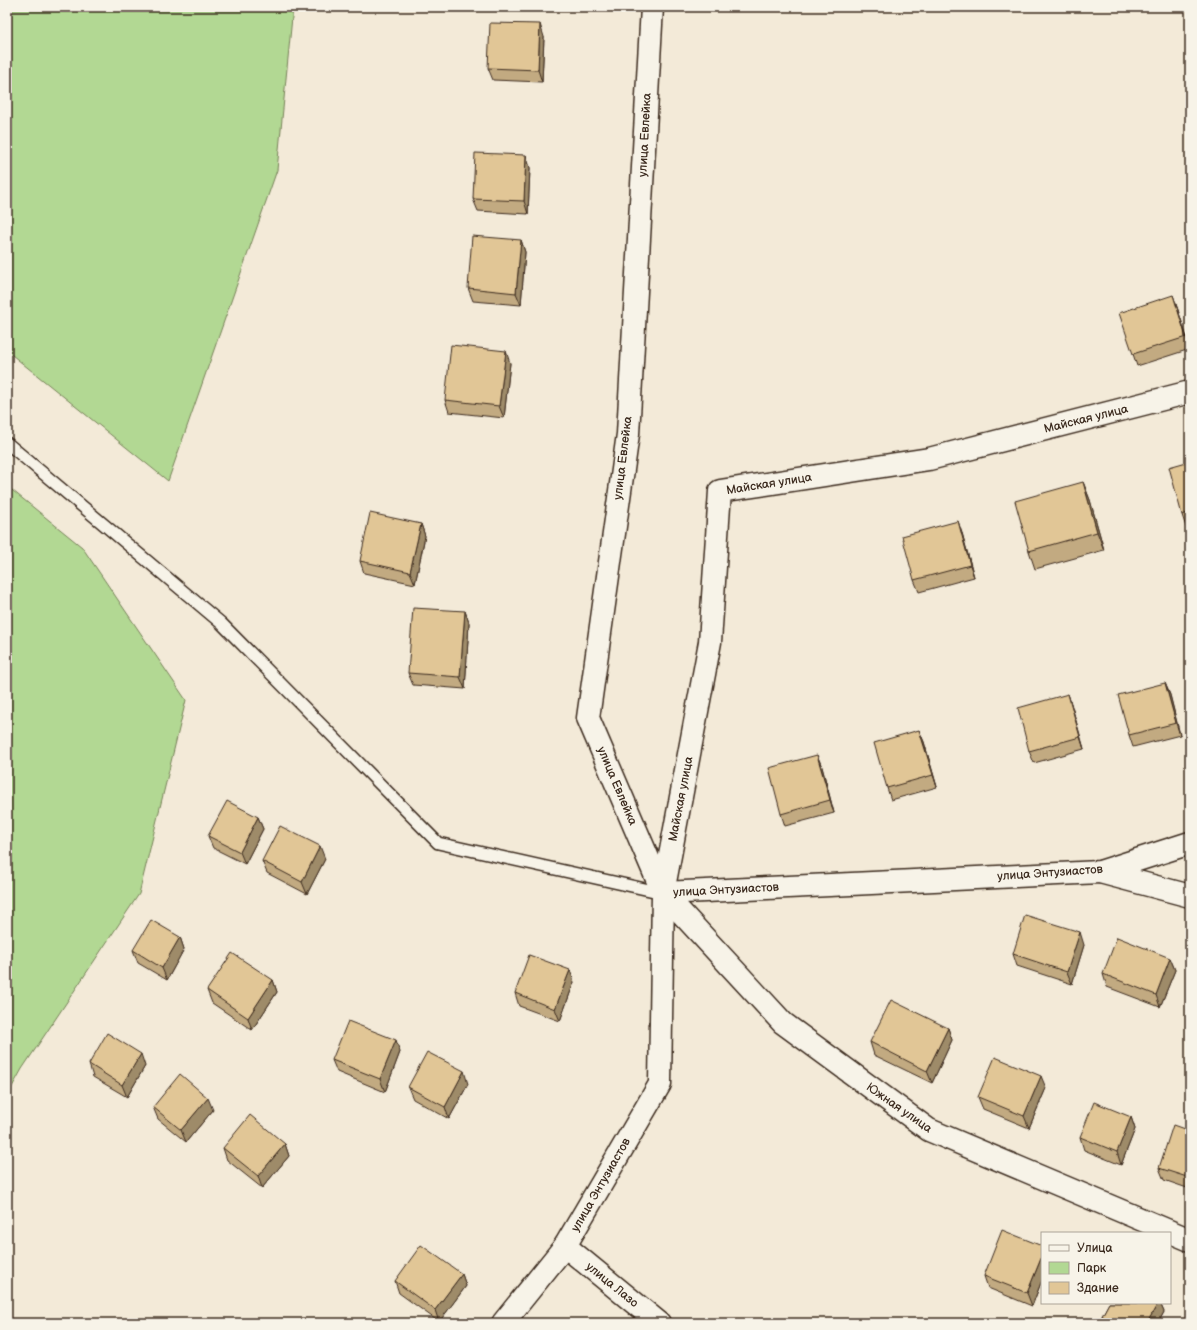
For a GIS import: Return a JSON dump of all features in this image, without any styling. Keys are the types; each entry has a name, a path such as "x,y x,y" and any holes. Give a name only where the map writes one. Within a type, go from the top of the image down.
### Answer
{"street":[{"name":"улица Евлейка","path":"652,7 628,434 588,718 663,893"},
{"name":"Майская улица","path":"663,893 710,642 720,491 929,459 1190,392"},
{"name":"улица Энтузиастов","path":"503,1323 565,1246 660,1084 663,893 1100,872 1190,843"},
{"path":"1100,872 1190,896"},
{"name":"Южная улица","path":"663,893 783,1023 929,1130 1190,1240"},
{"name":"улица Лазо","path":"565,1246 659,1323"}],"lane":[{"path":"7,443 221,623 438,843 663,893"}],"green space":[{"path":"7,7 293,7 277,170 168,481 7,351"},
{"path":"7,486 82,547 186,700 139,894 22,1069 7,1096"}],"building":[{"path":"490,23 540,24 538,70 488,68"},
{"path":"475,153 526,155 524,201 473,199"},
{"path":"472,236 521,240 516,293 468,288"},
{"path":"1173,295 1186,337 1133,354 1119,313"},
{"path":"451,345 506,351 499,406 445,400"},
{"path":"1190,461 1190,512 1182,515 1169,467"},
{"path":"1083,482 1097,532 1029,551 1015,501"},
{"path":"370,513 421,524 410,572 360,561"},
{"path":"958,521 970,565 914,580 902,536"},
{"path":"413,608 465,611 460,677 408,673"},
{"path":"1165,683 1176,723 1129,735 1118,695"},
{"path":"1068,694 1080,737 1029,751 1018,708"},
{"path":"919,730 933,775 887,788 874,743"},
{"path":"817,755 830,800 781,814 769,768"},
{"path":"227,801 258,817 240,852 208,836"},
{"path":"280,826 320,846 302,882 262,861"},
{"path":"1025,915 1080,932 1067,972 1013,954"},
{"path":"151,920 180,937 162,968 133,950"},
{"path":"1117,937 1170,958 1156,995 1103,974"},
{"path":"232,953 273,980 248,1018 207,990"},
{"path":"529,955 570,970 555,1009 515,993"},
{"path":"891,1000 948,1028 927,1071 870,1042"},
{"path":"348,1021 396,1040 380,1079 332,1060"},
{"path":"107,1033 141,1054 122,1085 89,1064"},
{"path":"427,1052 464,1071 445,1107 408,1087"},
{"path":"995,1057 1041,1076 1024,1116 978,1097"},
{"path":"180,1074 208,1098 181,1130 153,1107"},
{"path":"1094,1102 1131,1117 1117,1152 1080,1137"},
{"path":"250,1115 285,1144 258,1176 223,1148"},
{"path":"1173,1125 1190,1131 1190,1178 1159,1168"},
{"path":"1002,1230 1041,1246 1041,1258 1027,1293 984,1276"},
{"path":"421,1245 462,1274 435,1310 395,1281"},
{"path":"1108,1304 1157,1304 1147,1323 1116,1323 1102,1316"}]}
